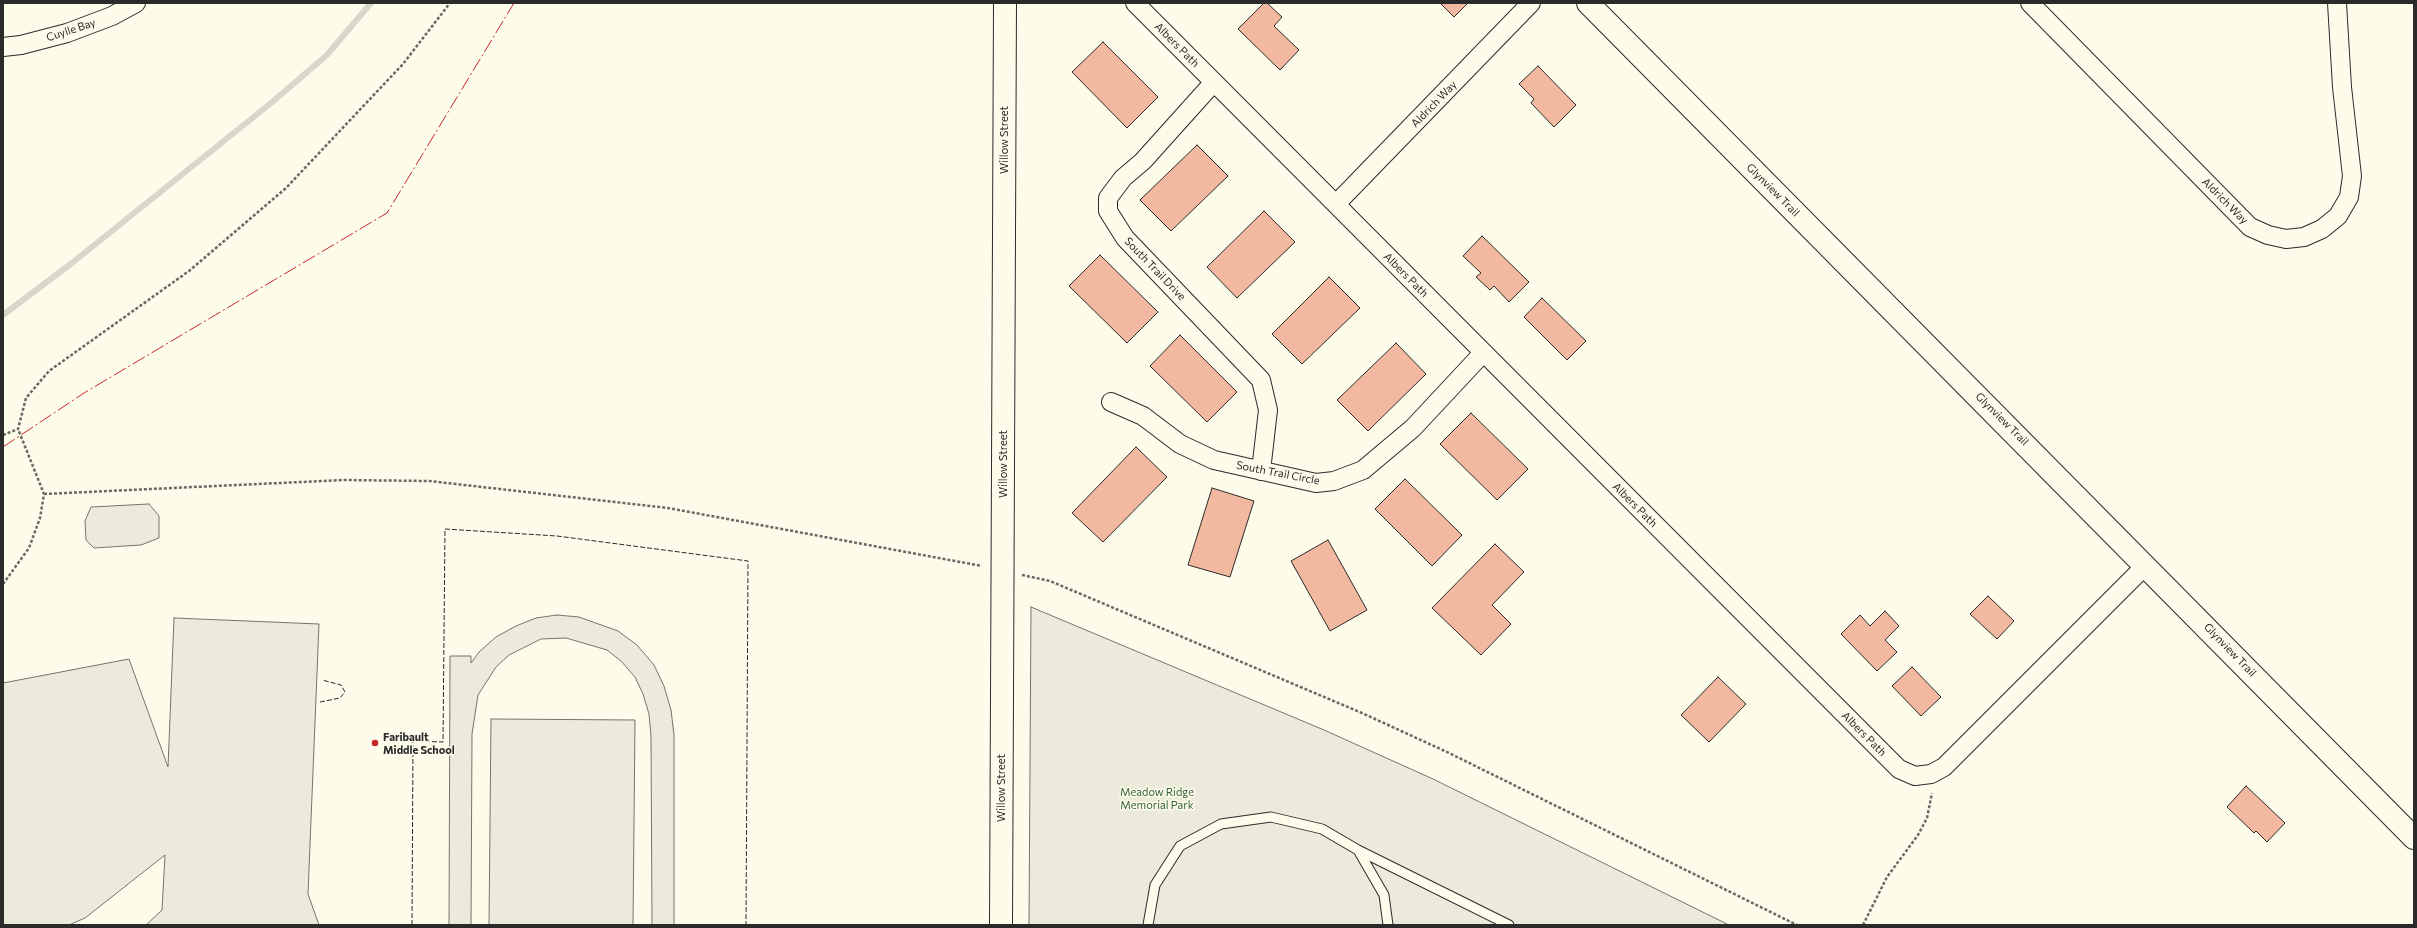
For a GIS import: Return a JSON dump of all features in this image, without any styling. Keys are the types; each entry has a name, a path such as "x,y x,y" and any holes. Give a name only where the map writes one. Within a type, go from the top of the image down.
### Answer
{"street":[{"name":"Cuylle Bay","path":"3,47 21,45 67,33 112,16 136,3"},
{"name":"Willow Street","path":"1001,925 1005,3"},
{"name":"Albers Path","path":"1135,3 1899,769 1915,776 1931,774"},
{"name":"Aldrich Way","path":"1336,204 1531,3"},
{"name":"Glynview Trail","path":"1588,3 2146,565 2414,838"},
{"name":"Aldrich Way","path":"2030,3 2250,227 2268,236 2286,239 2304,237 2322,229 2338,216 2349,197 2352,176 2342,87 2337,3"},
{"name":"South Trail Drive","path":"1214,82 1143,161 1123,178 1108,198 1108,211 1125,238 1261,380 1268,410 1261,471"},
{"name":"South Trail Circle","path":"1111,402 1143,416 1180,444 1214,460 1316,483 1334,481 1363,470 1413,428 1483,353"},
{"path":"1931,774 1944,767 2146,565"}],"lane":[{"path":"1148,925 1154,885 1180,846 1221,824 1271,817 1322,829 1358,850 1509,925"},
{"path":"1358,850 1384,895 1388,925"}],"path":[{"path":"3,584 29,548 40,518 44,494 18,429 26,398 48,371 189,271 286,188 403,64 450,3"},
{"path":"3,435 18,429"},
{"path":"44,494 344,480 429,481 668,508 1003,570 1050,581 1362,712 1447,752 1797,925"},
{"path":"1863,925 1886,877 1918,835 1927,818 1931,804 1931,774"}],"green space":[{"path":"149,504 159,516 159,538 141,545 94,548 86,540 85,521 91,507"},
{"name":"Meadow Ridge Memorial Park","path":"1031,607 1324,730 1433,779 1729,925 1029,925"},
{"path":"557,615 579,617 618,631 637,645 654,665 664,686 671,710 674,735 674,925 652,925 651,736 649,714 643,694 635,677 621,661 607,650 566,638 541,639 509,655 496,667 478,695 472,734 471,925 449,925 450,656 471,656 471,663 479,652 496,637 516,626 536,618"},
{"path":"174,618 319,624 308,894 319,925 146,925 162,910 165,855 85,918 69,925 3,925 3,683 129,659 168,767"},
{"path":"491,719 635,720 633,925 489,925"}],"building":[{"path":"1264,3 1267,3 1282,17 1274,26 1299,50 1280,70 1238,29"},
{"path":"1440,3 1468,3 1454,17"},
{"path":"1103,42 1158,97 1127,128 1072,72"},
{"path":"1538,66 1576,105 1554,127 1531,103 1534,99 1519,84"},
{"path":"1197,145 1228,176 1171,231 1140,200"},
{"path":"1264,211 1295,242 1237,298 1207,267"},
{"path":"1482,236 1529,282 1509,302 1494,286 1490,290 1476,277 1481,273 1463,256"},
{"path":"1100,255 1158,312 1127,343 1069,286"},
{"path":"1329,277 1360,308 1302,364 1272,334"},
{"path":"1542,298 1586,341 1567,360 1524,317"},
{"path":"1180,335 1237,392 1207,422 1150,366"},
{"path":"1396,343 1426,374 1368,431 1337,400"},
{"path":"1471,413 1528,469 1497,500 1440,444"},
{"path":"1136,447 1167,477 1103,542 1072,513"},
{"path":"1405,479 1462,535 1432,566 1375,509"},
{"path":"1212,488 1254,501 1230,577 1188,565"},
{"path":"1328,540 1367,610 1330,631 1291,561"},
{"path":"1495,544 1524,572 1492,605 1511,624 1481,655 1432,608"},
{"path":"1988,596 2014,621 1997,639 1970,614"},
{"path":"1885,611 1899,626 1885,640 1897,652 1877,671 1841,634 1860,615 1870,626"},
{"path":"1912,667 1941,697 1921,716 1892,686"},
{"path":"1718,677 1746,704 1709,742 1681,715"},
{"path":"2246,786 2285,823 2267,842 2256,831 2254,833 2227,807"}],"waterway":[{"path":"3,315 72,263 271,103 327,55 371,3"}],"fence":[{"path":"412,925 413,741 443,742 445,529 557,536 748,561 746,925"},
{"path":"320,702 340,698 345,692 341,685 322,680"}],"power":[{"path":"3,447 84,393 387,213 514,3"}],"place":[{"name":"Faribault Middle School","path":"375,743"}]}
